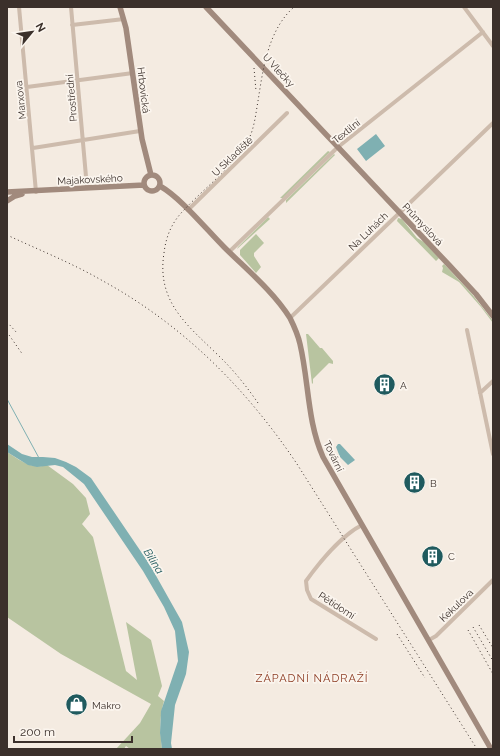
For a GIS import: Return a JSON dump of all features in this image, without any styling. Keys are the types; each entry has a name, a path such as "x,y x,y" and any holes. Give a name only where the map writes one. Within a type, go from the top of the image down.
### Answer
{"street":[{"name":"Marxova","path":"20,7 36,192"},
{"name":"Prostřední","path":"71,7 87,188"},
{"name":"Hrbovická","path":"120,7 128,39 144,154 151,175"},
{"name":"U Vlečky","path":"206,7 338,147"},
{"path":"464,7 493,46"},
{"path":"72,25 124,19"},
{"name":"Textilní","path":"229,252 338,147 483,32"},
{"path":"27,87 133,73"},
{"name":"U Skladiště","path":"188,210 287,113"},
{"name":"Na Luhách","path":"290,318 493,123"},
{"path":"33,148 140,131"},
{"name":"Průmyslová","path":"338,147 476,294 493,316"},
{"path":"151,175 158,178 160,182 160,186 155,191 148,190 144,185 145,179 151,175"},
{"name":"Majakovského","path":"7,192 36,192 144,185"},
{"name":"Tovární","path":"160,186 188,210 269,292 290,318 300,344 311,419 317,442 323,457 491,749"},
{"name":"Majakovského","path":"7,201 15,196 36,192"},
{"path":"467,330 493,454"},
{"path":"480,392 493,380"},
{"name":"Pětidomí","path":"362,525 342,540 306,581 311,599 376,639"},
{"name":"Kekulova","path":"429,640 436,636 493,580"}],"green space":[{"path":"328,151 330,152 283,198 280,198"},
{"path":"334,154 335,155 286,203 286,200"},
{"path":"268,217 270,219 237,249 238,247"},
{"path":"398,218 402,219 417,238 424,242 439,258 436,261 397,221"},
{"path":"256,234 264,243 254,253 254,256 261,267 256,273 240,255 240,250"},
{"path":"444,264 472,294 493,323 459,282 442,272 442,266"},
{"path":"306,334 308,334 320,348 322,348 333,361 333,364 329,363 313,379 312,384"},
{"path":"7,452 21,461 31,465 47,465 73,484 86,498 90,514 82,524 93,537 126,671 137,680 126,622 151,640 162,686 158,696 164,701 160,725 162,749 130,749 126,746 124,749 116,749 140,723 151,704 61,654 7,617"}],"water":[{"path":"376,134 385,146 366,161 357,149"},
{"path":"7,444 22,454 32,457 55,458 66,462 91,478 150,565 182,622 189,652 186,674 175,705 171,743 172,749 162,749 160,733 161,711 178,661 175,631 164,607 143,571 84,484 63,467 55,465 37,467 28,465 7,452"},
{"path":"340,444 355,460 348,465 340,457 336,447"}],"waterway":[{"path":"7,399 39,458"}],"railway":[{"path":"258,403 232,369 187,325 170,301 165,287 163,271 164,253 168,235 176,219 192,201 231,164 246,144 254,126 262,76 268,51 278,27 285,16 294,7"},
{"path":"254,68 256,91"},
{"path":"7,235 79,268 132,298 160,317 186,338 211,360 234,384 277,436 297,464 477,749"},
{"path":"7,322 17,333"},
{"path":"7,332 23,355"},
{"path":"479,625 493,648"},
{"path":"473,627 493,661"},
{"path":"468,630 493,674"},
{"path":"397,634 425,678"}],"place":[{"name":"A","path":"384,385"},
{"name":"B","path":"415,483"},
{"name":"C","path":"432,556"},
{"name":"Makro","path":"77,705"}],"district":[{"name":"ZÁPADNÍ NÁDRAŽÍ","path":"312,678"}],"water label":[{"name":"Bílina","path":"154,561"}]}
